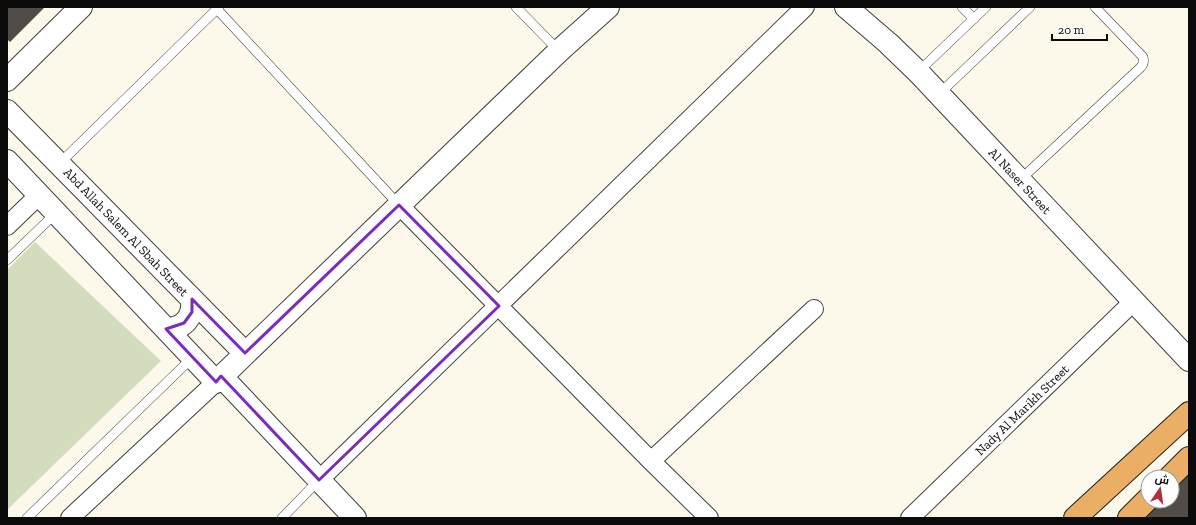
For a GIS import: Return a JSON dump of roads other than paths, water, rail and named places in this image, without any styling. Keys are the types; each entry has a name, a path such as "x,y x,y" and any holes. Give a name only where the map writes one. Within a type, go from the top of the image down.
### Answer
{"highway":[{"path":"1076,518 1189,412"},
{"path":"1178,469 1189,458"},
{"path":"1130,518 1140,507"}],"street":[{"path":"7,80 81,7"},
{"path":"70,518 219,379 560,51 608,7"},
{"path":"319,480 805,7"},
{"name":"Al Naser Street","path":"846,7 888,43 918,72 1189,360"},
{"name":"Abd Allah Salem Al Sbah Street","path":"7,111 245,353"},
{"path":"7,161 193,357 219,379 355,518"},
{"path":"7,226 39,195"},
{"path":"399,205 709,518"},
{"path":"166,329 179,327 184,323 192,312 192,299"},
{"name":"Nady Al Marikh Street","path":"910,518 1134,301"},
{"path":"651,461 814,309"}],"lane":[{"path":"516,7 560,51"},
{"path":"962,7 974,19"},
{"path":"918,72 986,7"},
{"path":"939,94 1030,7"},
{"path":"1020,180 1141,68 1143,64 1143,57 1095,7"},
{"path":"59,164 217,8 399,205"},
{"path":"7,260 56,213"},
{"path":"27,518 193,357"},
{"path":"282,518 319,480"}]}
